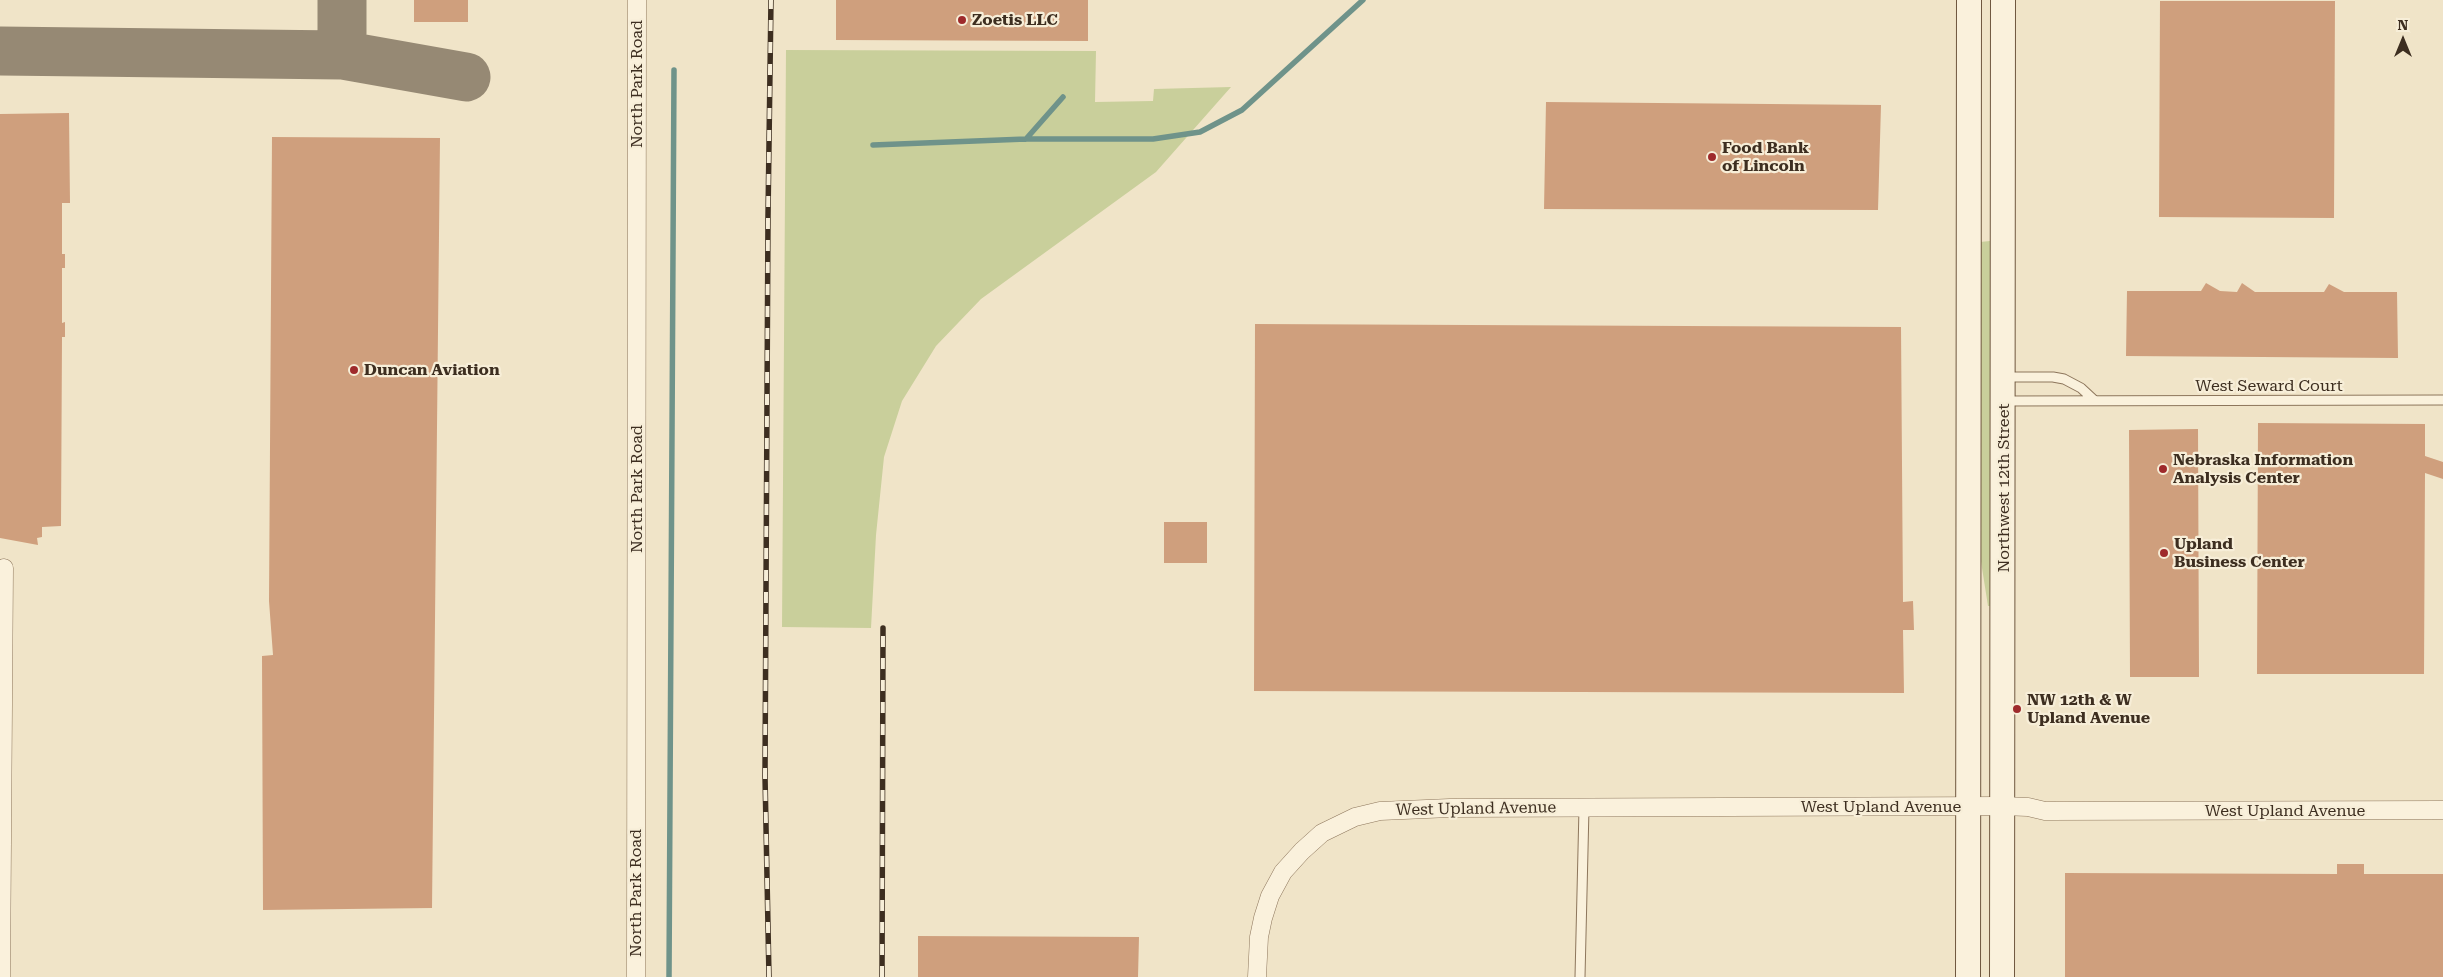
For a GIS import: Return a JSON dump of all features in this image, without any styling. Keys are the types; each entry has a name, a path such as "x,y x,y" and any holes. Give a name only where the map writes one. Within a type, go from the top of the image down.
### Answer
{"main road":[{"path":"1968,977 1969,0"},
{"name":"Northwest 12th Street","path":"2002,977 2003,0"}],"street":[{"name":"North Park Road","path":"636,977 637,0"},
{"path":"1,977 4,568"},
{"name":"West Upland Avenue","path":"1257,977 1260,930 1270,896 1292,861 1322,833 1355,817 1396,809 2002,806 2028,807 2045,811 2443,810"}],"lane":[{"path":"2004,377 2053,377 2081,388 2095,401"},
{"name":"West Seward Court","path":"2004,401 2443,400"},
{"path":"1580,977 1584,808"}],"green space":[{"path":"786,50 1096,51 1095,102 1153,101 1154,89 1231,87 1156,172 981,299 936,346 902,401 884,457 876,535 871,628 782,627"},
{"path":"1990,241 1992,251 1993,606 1988,606 1979,549 1980,242"}],"building":[{"path":"414,0 468,0 468,22 414,22"},
{"name":"Zoetis LLC","path":"836,0 1088,0 1088,41 836,40"},
{"path":"2160,1 2335,1 2334,218 2159,217"},
{"name":"Food Bank of Lincoln","path":"1546,102 1881,105 1878,210 1544,209"},
{"path":"69,113 70,203 62,203 62,254 65,254 65,268 62,268 62,323 65,322 65,337 62,337 61,526 42,527 42,537 37,538 38,545 0,538 0,114"},
{"name":"Duncan Aviation","path":"272,137 440,138 432,908 263,910 262,656 273,655 269,601"},
{"path":"2206,283 2220,291 2237,292 2242,283 2255,292 2324,292 2329,284 2344,292 2397,292 2398,358 2126,356 2127,291 2201,291"},
{"path":"1255,324 1901,327 1903,602 1913,601 1914,630 1903,630 1904,693 1254,691"},
{"path":"2258,423 2425,424 2425,456 2443,462 2443,479 2425,473 2424,674 2257,674"},
{"name":"Upland Business Center","path":"2198,429 2199,677 2130,677 2129,430"},
{"path":"1164,522 1207,522 1207,563 1164,563"},
{"path":"2337,864 2364,864 2364,874 2443,874 2443,977 2065,977 2065,873 2337,874"},
{"path":"918,936 1139,937 1138,977 918,977"}],"waterway":[{"path":"873,145 1026,139 1153,139 1200,132 1242,110 1363,0"},
{"path":"669,977 674,70"},
{"path":"1026,139 1063,97"}],"taxiway":[{"path":"342,0 342,55"},
{"path":"0,51 342,55 466,77"}],"railway":[{"path":"769,977 765,776 771,0"},
{"path":"882,977 883,628"}],"place":[{"name":"Zoetis LLC","path":"962,20"},
{"name":"Food Bank of Lincoln","path":"1712,157"},
{"name":"Duncan Aviation","path":"354,370"},
{"name":"Nebraska Information Analysis Center","path":"2163,469"},
{"name":"Upland Business Center","path":"2164,553"},
{"name":"NW 12th & W Upland Avenue","path":"2017,709"}]}
